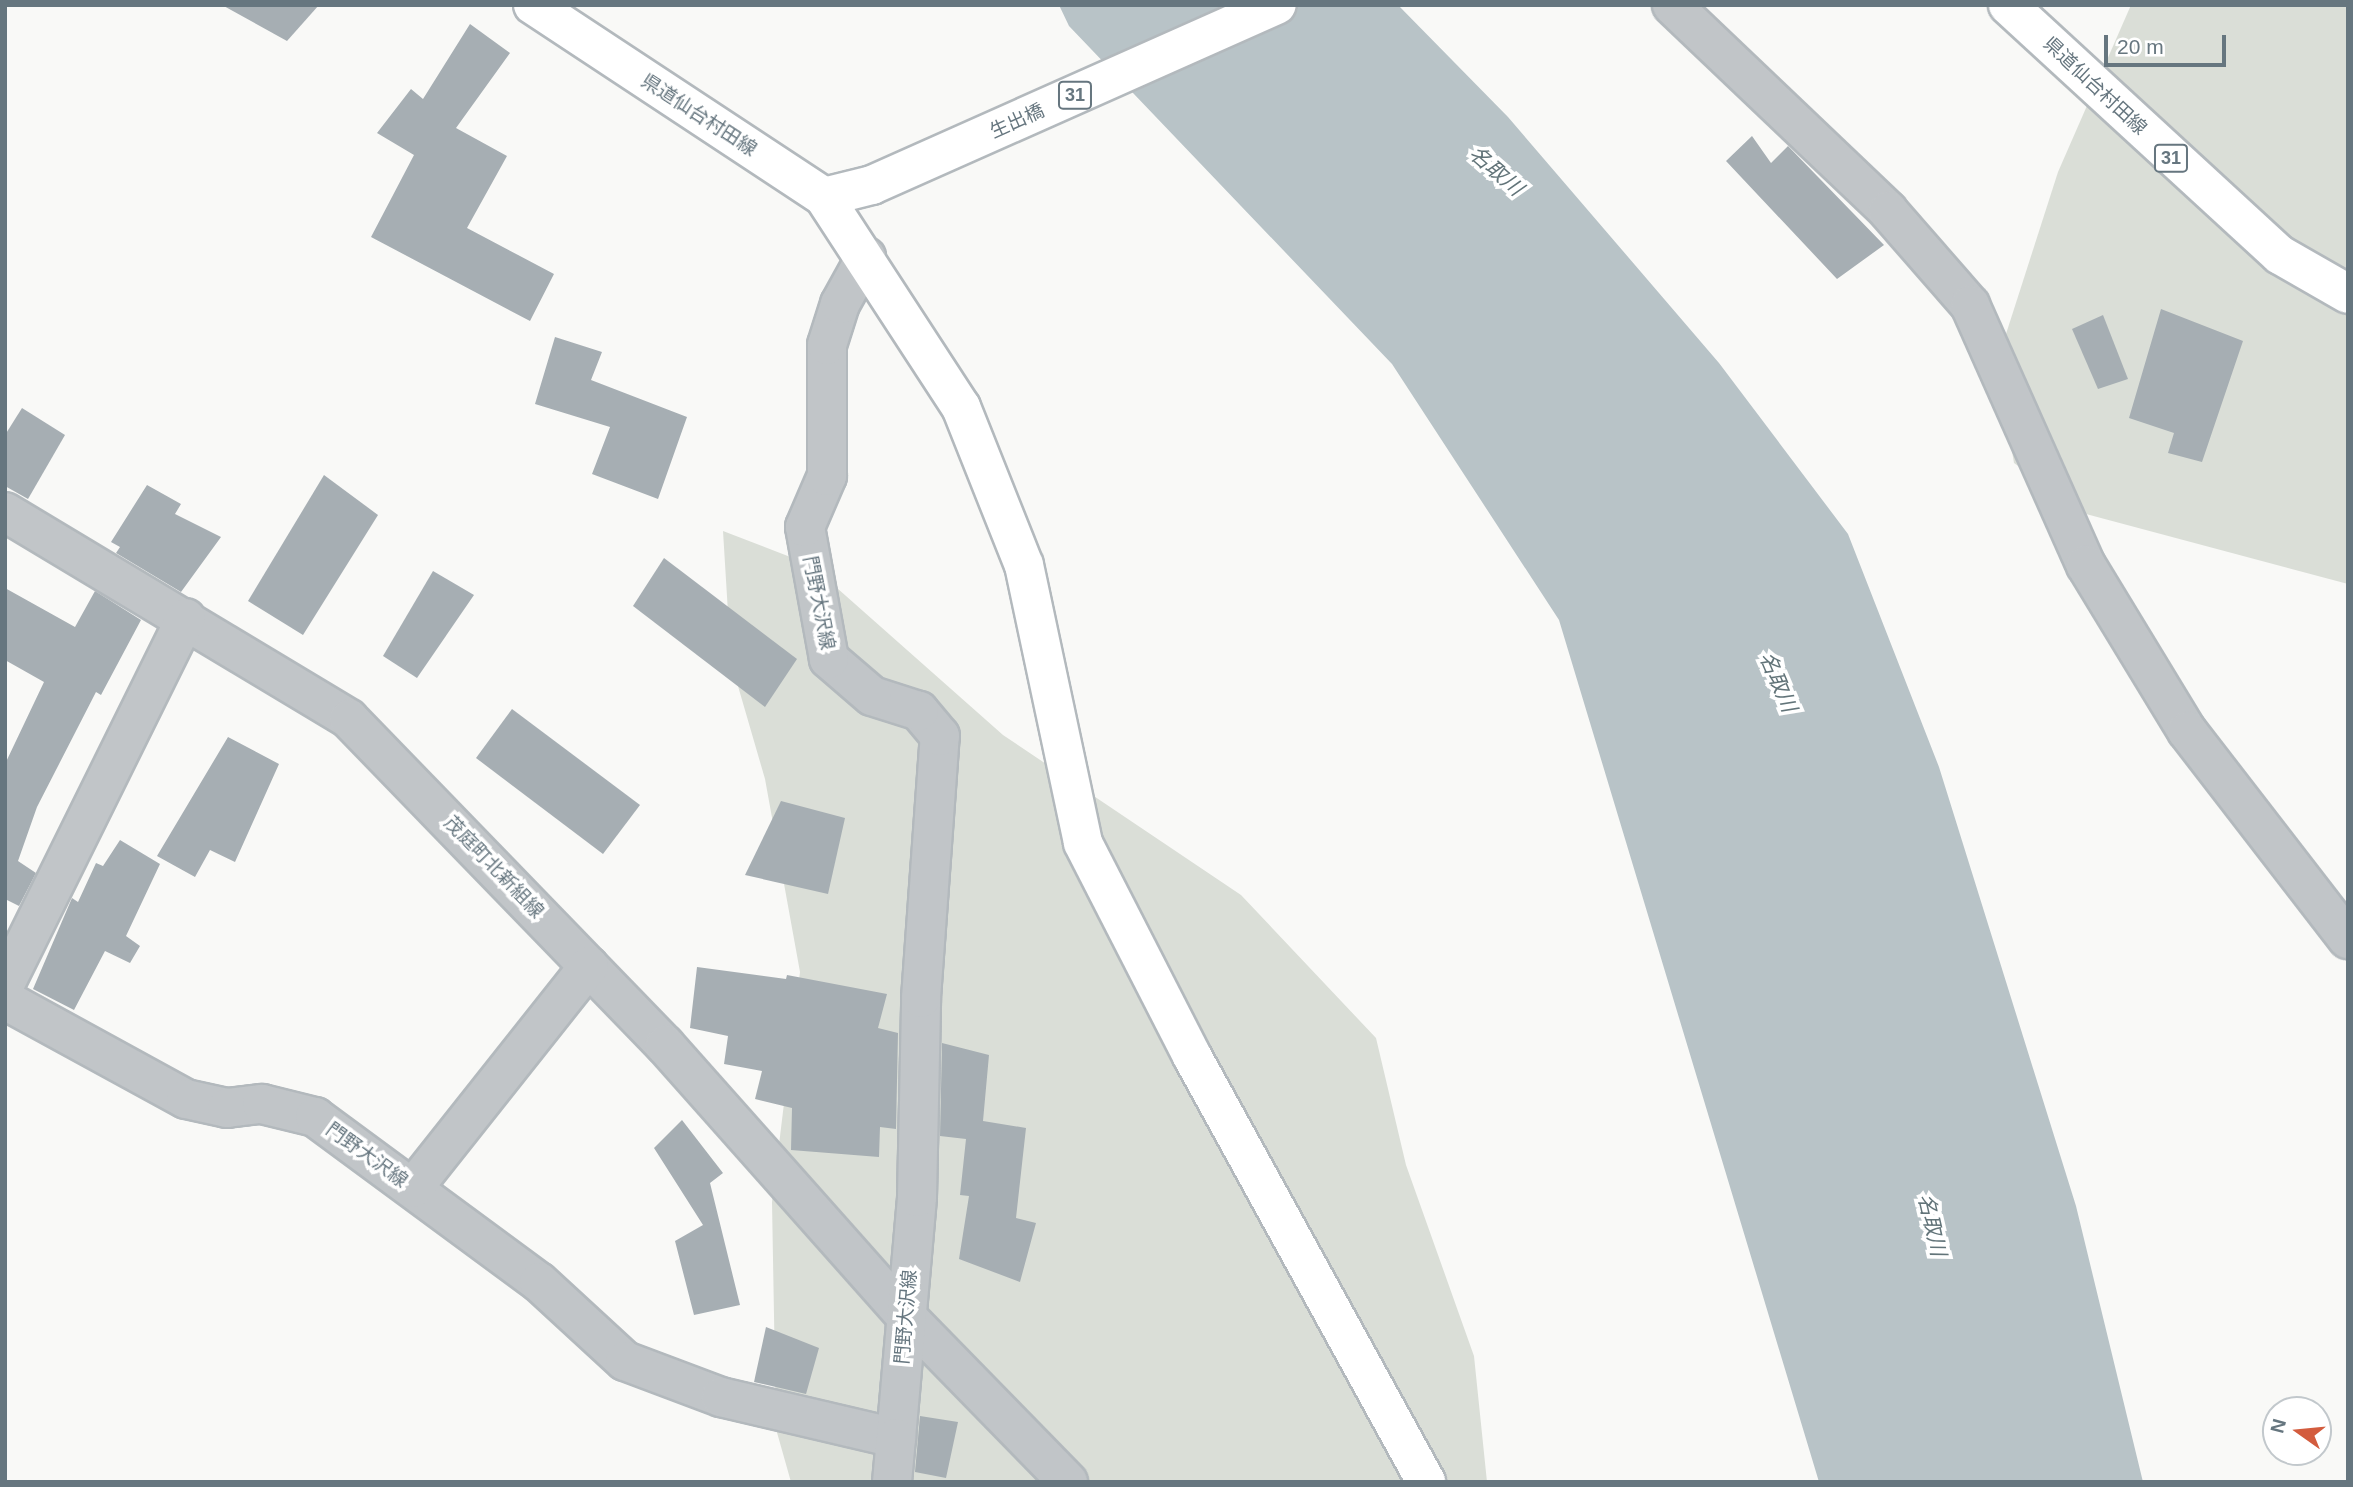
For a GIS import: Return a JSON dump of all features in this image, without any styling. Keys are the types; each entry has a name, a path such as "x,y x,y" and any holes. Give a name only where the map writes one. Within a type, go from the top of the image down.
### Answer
{"street":[{"name":"県道仙台村田線","path":"533,5 824,197"},
{"name":"生出橋","path":"824,197 872,185 1277,5"},
{"path":"1672,5 1888,211 1970,305 2086,565 2187,730 2348,939"},
{"name":"県道仙台村田線","path":"2008,5 2280,255 2348,294"},
{"path":"824,197 866,257 961,407 1024,565 1083,843 1192,1056 1426,1482"},
{"name":"門野大沢線","path":"5,1000 186,1099 228,1108 261,1104 315,1118 539,1282 625,1361 721,1397 896,1438 906,1316 940,736 919,711 872,696 829,659 805,527 827,476 827,345 840,304 866,257"},
{"name":"茂庭町北新組線","path":"5,512 186,618 349,719 589,966 906,1316 1068,1482"},
{"path":"5,984 186,618"},
{"path":"413,1188 589,966"},
{"path":"892,1482 896,1438"}],"shaded area":[{"path":"2131,5 2348,5 2348,584 2086,514 2014,463 1997,362 2058,172"},
{"path":"723,531 811,565 1003,735 1241,895 1376,1038 1406,1165 1474,1356 1487,1482 791,1482 776,1429 772,1202 800,972 765,779 731,662"}],"water":[{"name":"名取川","path":"1059,5 1398,5 1508,117 1719,363 1848,534 1939,767 2076,1206 2143,1482 1819,1482 1559,620 1392,364 1069,26"}],"building":[{"path":"222,5 319,5 287,41"},
{"path":"470,24 510,53 456,128 507,156 467,228 554,274 530,321 371,237 414,155 377,133 411,89 423,99"},
{"path":"1752,136 1771,163 1788,146 1884,245 1837,279 1726,161"},
{"path":"2161,309 2243,341 2202,462 2168,453 2174,433 2129,418"},
{"path":"2103,315 2128,379 2098,389 2072,329"},
{"path":"555,337 602,352 591,380 687,417 658,499 592,474 610,427 535,404"},
{"path":"22,408 65,435 28,499 5,486 5,435"},
{"path":"324,475 378,515 303,635 248,601"},
{"path":"147,485 181,504 175,514 221,537 181,592 116,553 120,547 111,542"},
{"path":"664,558 797,659 765,707 633,606"},
{"path":"433,571 474,595 417,678 383,656"},
{"path":"5,588 75,627 95,591 141,620 101,695 96,692 37,807 18,861 36,873 19,906 5,899 5,764 44,682 5,660"},
{"path":"512,709 640,805 603,854 476,758"},
{"path":"228,737 279,764 235,862 210,850 195,877 157,856"},
{"path":"781,801 845,818 828,894 745,875"},
{"path":"120,840 160,864 126,936 140,946 130,963 105,951 74,1010 33,989 72,898 78,902 96,863 103,866"},
{"path":"697,967 786,979 787,975 887,994 878,1028 898,1033 896,1129 880,1127 879,1157 791,1150 792,1108 755,1099 762,1071 724,1064 728,1036 690,1028"},
{"path":"942,1043 989,1055 983,1121 1026,1128 1016,1218 1036,1223 1020,1282 959,1259 969,1196 960,1195 966,1139 940,1136"},
{"path":"682,1120 723,1173 710,1183 740,1305 694,1315 675,1241 703,1225 654,1148"},
{"path":"766,1327 819,1348 806,1394 754,1382"},
{"path":"920,1416 958,1422 946,1478 915,1472"}]}
